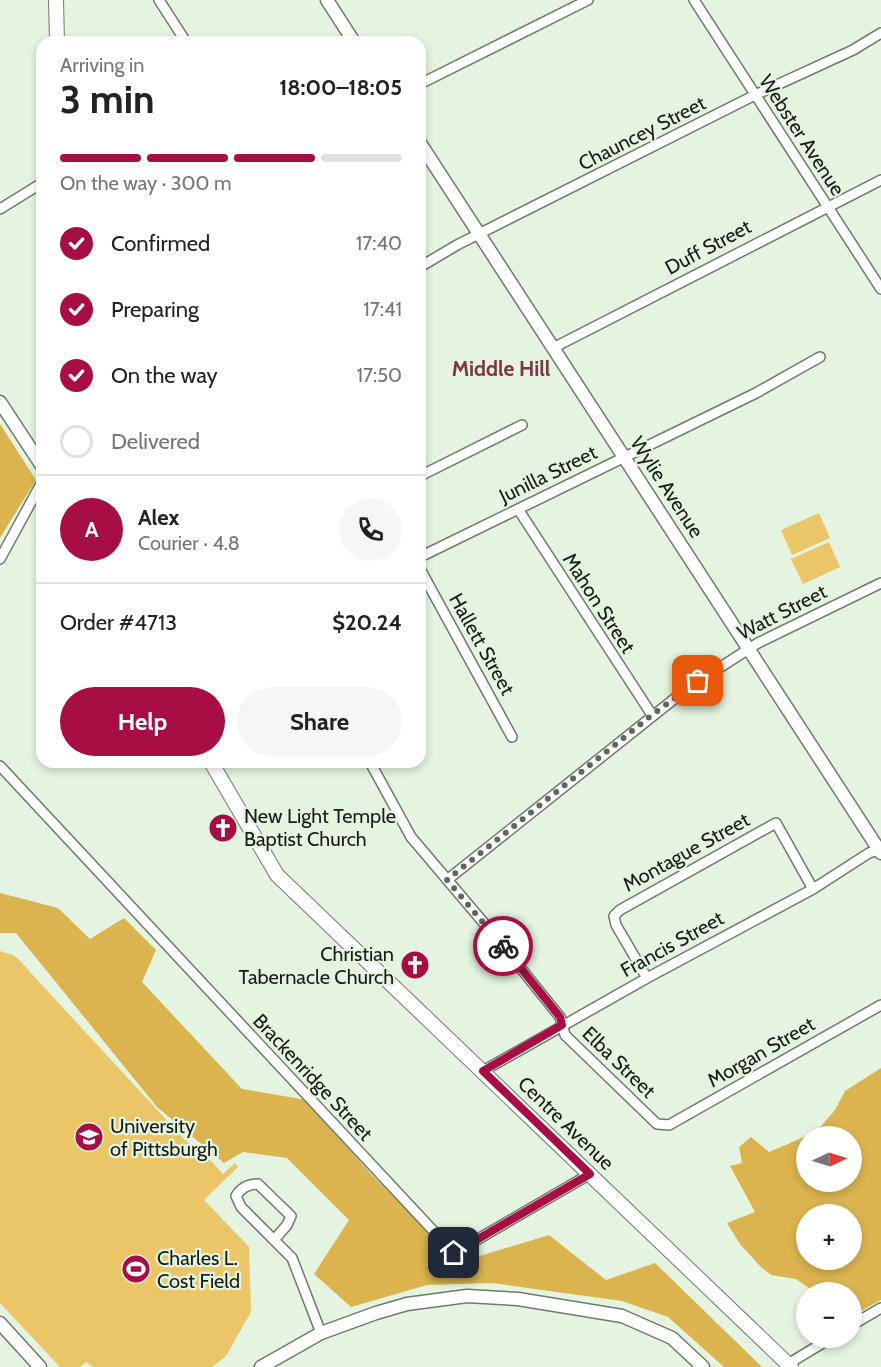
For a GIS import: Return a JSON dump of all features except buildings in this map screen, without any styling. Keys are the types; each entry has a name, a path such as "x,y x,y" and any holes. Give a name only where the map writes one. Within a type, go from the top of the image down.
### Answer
{"main road":[{"path":"56,0 57,36"},
{"name":"Centre Avenue","path":"215,768 278,875 789,1366"}],"street":[{"path":"159,0 182,36"},
{"path":"327,0 350,36"},
{"path":"426,81 588,0"},
{"name":"Webster Avenue","path":"694,0 881,289"},
{"name":"Chauncey Street","path":"426,264 479,234 755,95 853,50 881,33"},
{"name":"Wylie Avenue","path":"426,152 880,851"},
{"name":"Duff Street","path":"553,348 881,180"},
{"path":"0,209 36,187"},
{"name":"Junilla Street","path":"426,554 756,393 820,357"},
{"path":"0,402 36,457"},
{"path":"426,473 522,425"},
{"path":"0,559 36,493"},
{"name":"Mahon Street","path":"518,509 652,715"},
{"name":"Hallett Street","path":"426,580 512,737"},
{"name":"Watt Street","path":"447,880 688,688 748,648 881,583"},
{"name":"Brackenridge Street","path":"0,766 454,1253 590,1174"},
{"name":"Elba Street","path":"373,768 411,837 495,935 553,1008 560,1017 565,1035 657,1124"},
{"name":"Montague Street","path":"647,978 616,925 614,916 620,910 776,823 813,889"},
{"name":"Francis Street","path":"483,1071 647,978 813,889 869,854 880,851"},
{"name":"Morgan Street","path":"657,1124 669,1125 881,1005"},
{"path":"274,1240 287,1225 291,1216 258,1184 249,1184 238,1193 237,1200 241,1207 274,1240 292,1258 321,1333"},
{"path":"261,1367 321,1333 376,1313 407,1304 467,1296 518,1299 622,1316 672,1338 703,1367"},
{"path":"862,1319 881,1308"},
{"path":"0,1323 40,1367"},
{"path":"789,1366 816,1348"}],"shaded area":[{"path":"0,424 36,480 0,538"},
{"path":"819,513 830,538 792,555 781,530"},
{"path":"829,542 840,567 803,584 791,559"},
{"path":"0,893 58,908 90,939 124,918 156,950 142,982 242,1089 307,1100 370,1173 460,1262 549,1235 606,1280 655,1263 762,1367 724,1367 668,1317 622,1301 492,1283 427,1285 351,1307 314,1274 349,1220 287,1158 243,1152 224,1163 157,1107 16,933 0,933"},
{"name":"University of Pittsburgh","path":"0,951 13,955 19,960 185,1140 223,1174 235,1163 238,1167 204,1200 249,1247 251,1312 226,1356 212,1367 93,1367 86,1362 80,1367 60,1367 0,1303"},
{"path":"881,1068 881,1300 862,1310 862,1282 800,1282 796,1279 771,1275 740,1244 727,1223 755,1212 730,1166 742,1163 739,1147 751,1137 769,1152 796,1141 796,1192 862,1192 862,1126 821,1126 835,1110 845,1091"}],"way so far":[{"path":"503,946 447,880 652,715 698,681"}],"place":[{"name":"New Light Temple Baptist Church","path":"223,828"},
{"name":"Christian Tabernacle Church","path":"415,965"},
{"name":"University of Pittsburgh","path":"89,1137"},
{"name":"Charles L. Cost Field","path":"136,1269"}],"district":[{"name":"Middle Hill","path":"501,368"}],"route":[{"path":"454,1253 590,1174 483,1071 562,1025 560,1017 503,946"}]}
